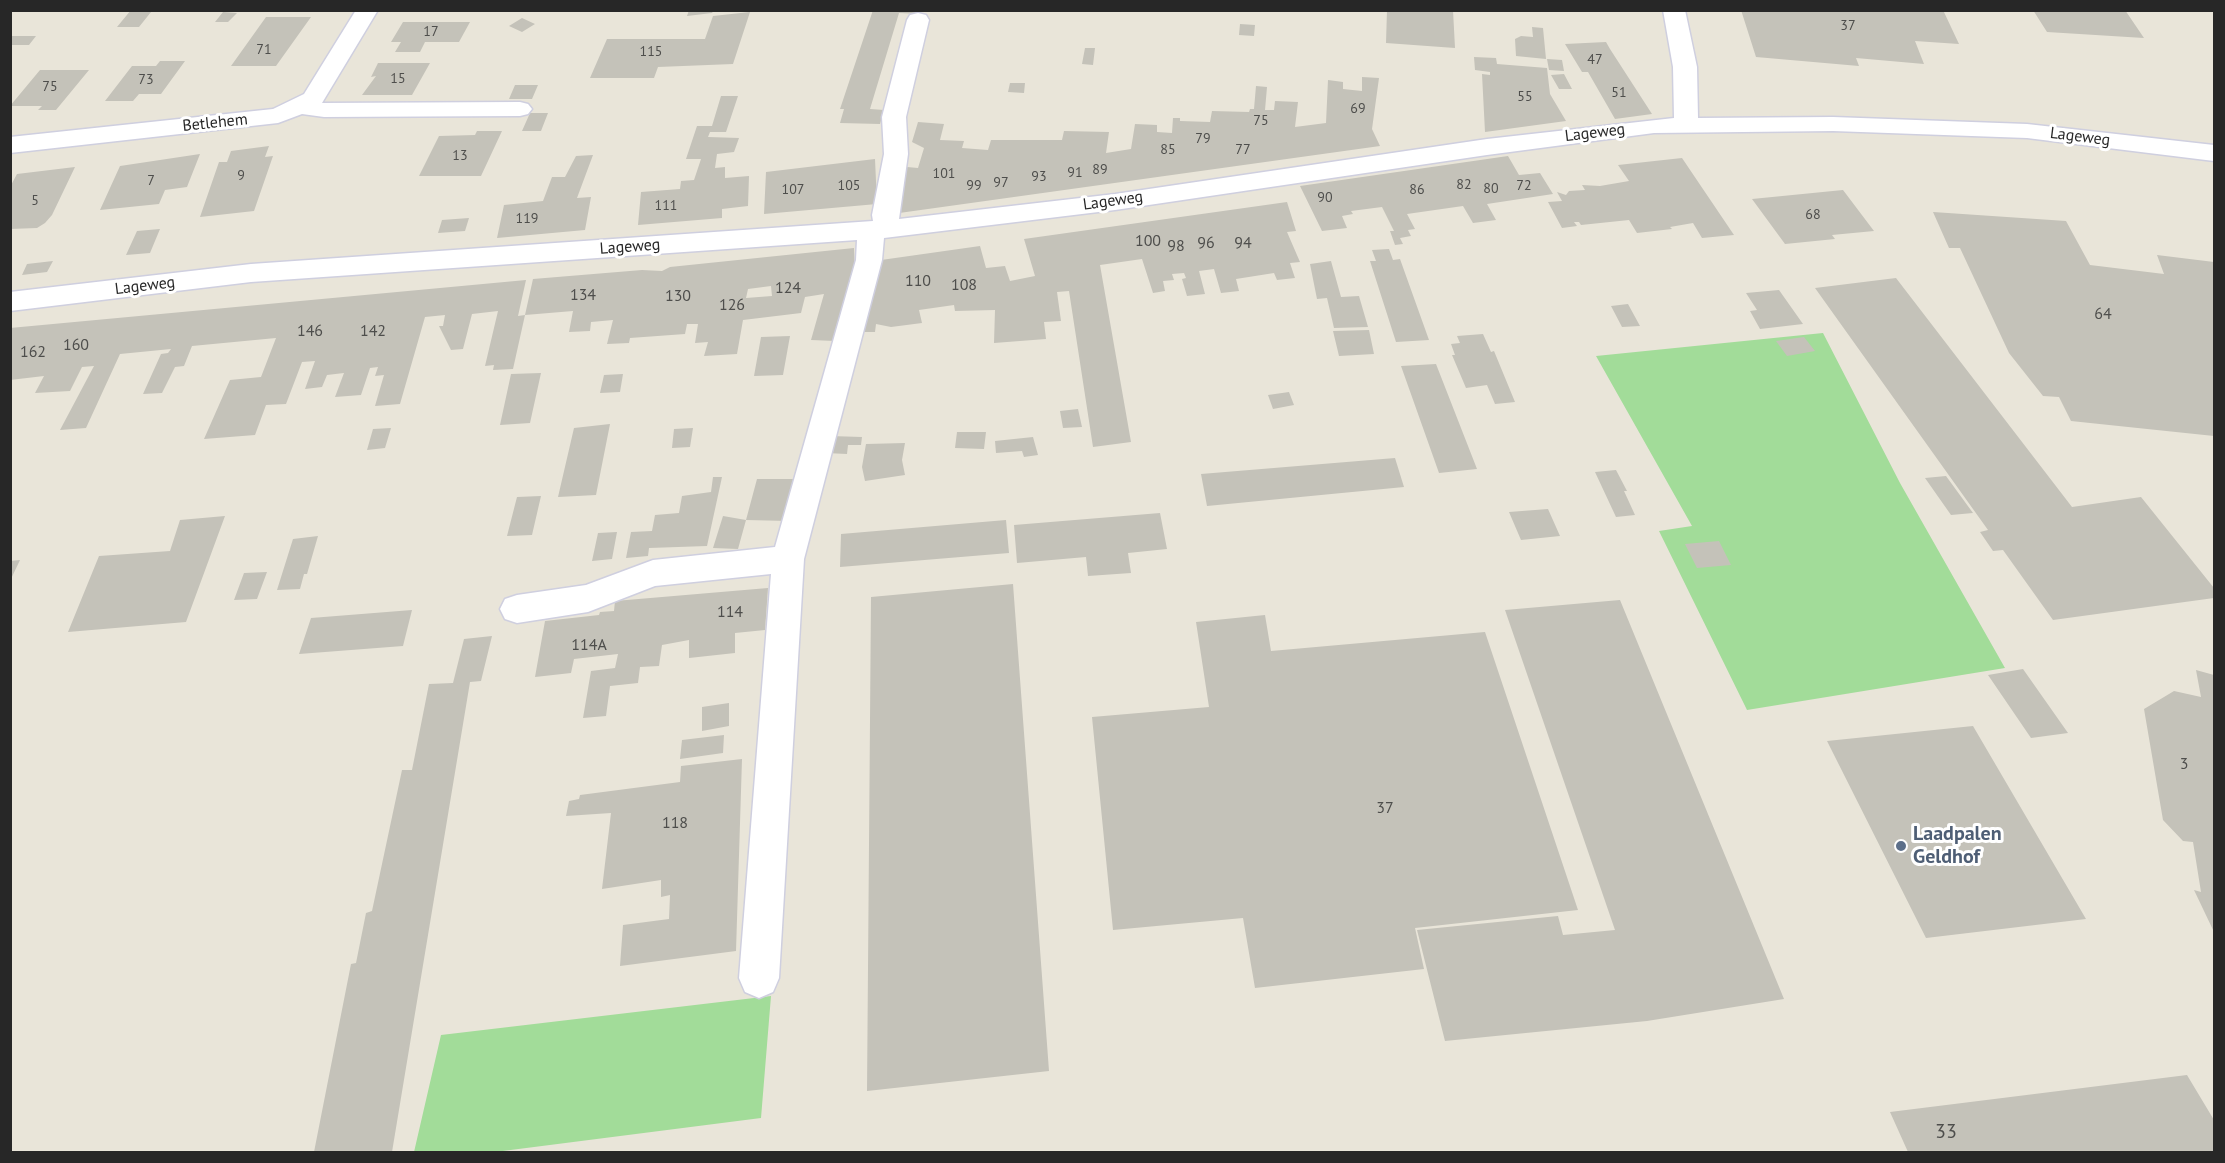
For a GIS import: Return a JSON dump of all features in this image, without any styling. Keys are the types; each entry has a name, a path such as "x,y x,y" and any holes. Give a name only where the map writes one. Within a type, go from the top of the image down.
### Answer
{"street":[{"name":"Betlehem","path":"10,145 278,116 314,99 367,10"},
{"path":"1674,10 1685,67 1686,124"},
{"path":"759,978 788,559 869,260 885,215 897,154 894,117 918,20"},
{"path":"300,106 324,110 520,109"},
{"name":"Lageweg","path":"10,302 252,273 879,230 1115,202 1486,147 1686,124 1833,124 2027,131 2214,153"},
{"path":"517,609 588,598 653,573 788,559"}],"green space":[{"path":"1823,333 1900,483 2005,668 1747,710 1659,531 1692,526 1596,356"},
{"path":"771,996 761,1118 495,1152 414,1152 441,1035"}],"building":[{"path":"131,10 151,12 139,27 117,27"},
{"path":"689,10 714,10 712,13 687,16"},
{"path":"873,10 921,10 921,14 899,13 870,109 884,110 880,124 840,123 844,109 840,109"},
{"path":"1387,10 1453,10 1455,48 1386,43"},
{"path":"1741,10 1943,10 1959,44 1915,41 1924,64 1856,58 1859,66 1756,57"},
{"path":"2033,10 2125,10 2144,38 2047,32"},
{"path":"223,12 237,13 228,22 215,22"},
{"path":"750,12 733,64 658,67 654,78 590,78 607,39 705,39 713,16"},
{"path":"266,17 311,17 276,66 231,66"},
{"path":"522,18 535,24 522,32 509,26"},
{"path":"403,22 470,22 459,42 425,42 420,52 395,52 401,42 391,42"},
{"path":"1240,24 1255,25 1254,36 1239,35"},
{"path":"1532,27 1543,28 1546,59 1516,56 1515,39 1521,36 1533,37"},
{"path":"10,36 36,36 29,45 10,45"},
{"path":"1606,42 1652,114 1615,119 1588,72 1582,72 1565,44"},
{"path":"1085,48 1095,48 1093,65 1082,64"},
{"path":"1474,57 1496,58 1497,64 1547,68 1550,94 1566,121 1485,132 1482,74 1490,75 1490,72 1475,70"},
{"path":"1547,59 1562,60 1564,71 1549,70"},
{"path":"160,61 185,61 161,94 139,94 133,101 105,101 132,66 156,66"},
{"path":"378,63 430,63 412,95 362,95 376,76 371,77"},
{"path":"40,70 89,70 56,110 38,110 42,106 10,106"},
{"path":"1564,74 1572,89 1559,89 1551,75"},
{"path":"1362,77 1379,78 1372,129 1380,146 892,214 907,167 918,168 924,148 912,142 918,122 944,124 940,140 964,141 962,148 988,150 991,140 1062,140 1064,131 1109,132 1106,153 1131,149 1135,124 1157,125 1157,132 1172,133 1173,118 1180,118 1180,121 1210,122 1212,111 1249,112 1250,109 1254,109 1256,86 1267,87 1265,110 1274,110 1275,101 1298,102 1295,127 1326,123 1328,80 1343,82 1343,89 1362,91"},
{"path":"1010,83 1025,83 1024,93 1008,92"},
{"path":"515,85 538,85 532,99 509,99"},
{"path":"721,96 738,96 726,132 710,132 708,137 739,138 734,152 717,154 715,168 725,167 725,178 749,176 748,206 722,209 722,218 638,225 641,192 680,189 681,181 694,180 701,159 686,159 697,126 712,126"},
{"path":"530,113 548,113 541,131 522,131"},
{"path":"477,131 502,131 481,176 419,176 439,136 475,135"},
{"path":"269,146 265,157 273,156 254,211 200,217 219,162 227,162 231,151"},
{"path":"200,154 187,187 165,190 159,204 100,210 120,166"},
{"path":"593,155 577,198 591,197 585,230 497,238 504,205 543,201 552,177 565,177 576,156"},
{"path":"1508,156 1519,175 1540,173 1553,194 1487,204 1496,220 1473,223 1463,206 1407,214 1415,229 1408,230 1411,236 1400,238 1403,244 1395,245 1390,231 1394,231 1382,207 1351,211 1353,214 1342,216 1347,228 1322,231 1300,186"},
{"path":"1682,158 1734,235 1702,238 1693,223 1670,227 1672,229 1637,233 1629,220 1581,225 1579,222 1574,222 1577,226 1562,228 1548,202 1562,201 1557,192 1566,195 1569,191 1585,190 1582,185 1600,186 1629,181 1618,165"},
{"path":"875,159 877,204 764,214 766,172"},
{"path":"75,167 52,215 45,223 37,228 10,229 10,187 17,174"},
{"path":"1843,190 1874,231 1832,235 1835,239 1785,244 1752,199"},
{"path":"1287,202 1296,231 1287,232 1300,262 1290,263 1295,278 1277,280 1274,273 1236,279 1239,291 1221,293 1214,269 1199,271 1205,294 1187,296 1182,279 1186,278 1184,273 1172,274 1174,280 1163,281 1165,291 1153,293 1142,259 1100,265 1131,442 1093,447 1069,291 1057,292 1061,321 1044,322 1046,339 994,343 995,310 955,311 954,305 919,310 922,323 891,327 876,324 875,332 856,332 874,261 980,246 986,268 1005,266 1010,281 1035,276 1024,239"},
{"path":"1933,212 2066,221 2090,265 2164,274 2157,255 2214,262 2214,436 2071,421 2059,397 2043,396 2009,353 1960,248 1949,248"},
{"path":"469,218 465,231 438,233 442,220"},
{"path":"160,229 150,253 126,255 137,231"},
{"path":"854,248 855,275 835,341 811,340 824,294 805,297 801,313 743,320 737,354 704,356 708,342 695,343 698,324 687,324 685,334 630,338 629,343 607,344 613,320 591,322 590,331 569,332 573,311 525,315 533,279 642,270 662,271 670,267","holes":["771,286 772,296 746,298 748,289"]},
{"path":"1389,249 1393,260 1400,259 1429,340 1396,342 1370,261 1376,261 1372,250"},
{"path":"53,261 47,272 22,275 27,264"},
{"path":"1331,261 1341,297 1359,296 1368,327 1334,328 1327,298 1317,299 1310,264"},
{"path":"1896,278 2072,507 2141,497 2214,588 2214,598 2053,620 2003,550 1993,551 1980,532 1988,530 1815,288"},
{"path":"526,280 518,316 525,315 513,369 493,370 494,365 485,366 498,311 472,314 463,349 451,350 439,326 443,326 445,315 425,317 400,404 375,406 384,375 375,376 378,367 370,368 361,395 335,397 344,373 327,375 322,387 305,389 315,361 302,362 286,404 266,405 255,435 204,439 230,380 261,377 276,338 192,346 184,366 175,367 162,393 143,394 161,354 168,353 171,349 120,354 86,428 60,430 94,366 82,367 70,391 35,393 44,376 10,380 10,328"},
{"path":"1779,290 1803,324 1760,329 1750,311 1757,310 1746,293"},
{"path":"1628,304 1640,326 1622,327 1611,306"},
{"path":"1369,330 1374,354 1339,356 1333,331"},
{"path":"1483,334 1491,352 1494,351 1515,402 1495,404 1487,385 1466,388 1452,355 1455,355 1451,344 1460,343 1457,336"},
{"path":"790,336 783,375 754,376 761,337"},
{"path":"1804,337 1815,351 1787,356 1776,341"},
{"path":"1436,364 1477,469 1439,473 1401,366"},
{"path":"541,373 530,423 500,425 511,374"},
{"path":"623,374 620,392 600,393 604,375"},
{"path":"1289,392 1294,405 1273,409 1268,395"},
{"path":"1078,409 1082,427 1063,428 1060,411"},
{"path":"610,424 596,495 558,497 574,428"},
{"path":"391,428 385,448 367,450 373,429"},
{"path":"693,428 690,447 672,448 674,429"},
{"path":"957,432 986,432 984,449 955,448"},
{"path":"830,436 862,437 861,445 848,445 847,454 826,453"},
{"path":"1033,437 1038,455 1024,457 1022,451 996,453 995,441"},
{"path":"905,443 902,460 905,475 865,481 862,467 866,444"},
{"path":"1395,458 1404,487 1207,506 1201,474"},
{"path":"1616,470 1627,491 1624,491 1635,515 1616,517 1595,472"},
{"path":"1946,476 1973,513 1951,515 1925,478"},
{"path":"713,477 722,477 707,546 649,548 648,556 626,558 631,532 652,531 655,515 679,513 682,496 711,492"},
{"path":"757,479 797,479 789,521 746,520"},
{"path":"541,496 532,535 507,536 517,497"},
{"path":"1548,509 1560,536 1521,540 1509,512"},
{"path":"1160,513 1167,549 1128,553 1131,573 1088,576 1086,557 1017,563 1014,525"},
{"path":"225,516 186,622 68,632 99,556 170,551 180,520"},
{"path":"723,516 746,520 738,549 713,548"},
{"path":"1006,520 1009,553 840,567 841,534"},
{"path":"617,532 612,559 592,561 598,533"},
{"path":"318,536 307,574 304,574 300,589 277,590 293,539"},
{"path":"1719,541 1731,565 1697,568 1685,544"},
{"path":"20,560 10,581 10,561"},
{"path":"267,572 257,599 234,600 244,573"},
{"path":"1013,584 1049,1071 867,1091 871,597"},
{"path":"768,588 765,630 735,633 735,653 689,658 689,640 662,645 659,666 640,667 638,683 610,686 606,716 583,718 591,671 615,668 618,654 574,659 571,673 535,677 545,621 599,615 600,612 614,611 615,601"},
{"path":"1620,600 1784,999 1647,1021 1445,1041 1417,930 1558,916 1563,935 1615,930 1505,610"},
{"path":"412,610 403,646 299,654 311,618"},
{"path":"1265,615 1271,651 1485,632 1578,910 1415,928 1424,969 1255,988 1243,918 1113,930 1092,717 1209,707 1196,622"},
{"path":"492,636 481,681 470,682 392,1152 314,1152 351,964 356,963 366,913 372,911 402,770 412,770 429,684 453,683 464,639"},
{"path":"2023,669 2068,733 2031,738 1988,675"},
{"path":"2196,670 2214,675 2214,932 2194,890 2201,892 2193,842 2183,841 2163,820 2144,709 2174,691 2201,697"},
{"path":"729,703 729,726 702,731 702,707"},
{"path":"1973,726 2086,919 1926,938 1827,741"},
{"path":"724,735 723,753 680,759 682,740"},
{"path":"742,759 736,951 620,966 623,925 669,919 670,895 661,897 661,880 602,889 611,813 566,816 569,801 579,799 580,795 680,782 681,766"},
{"path":"2187,1075 2214,1120 2214,1152 1908,1152 1890,1112"}],"place":[{"name":"Laadpalen Geldhof","path":"1901,846"}]}
